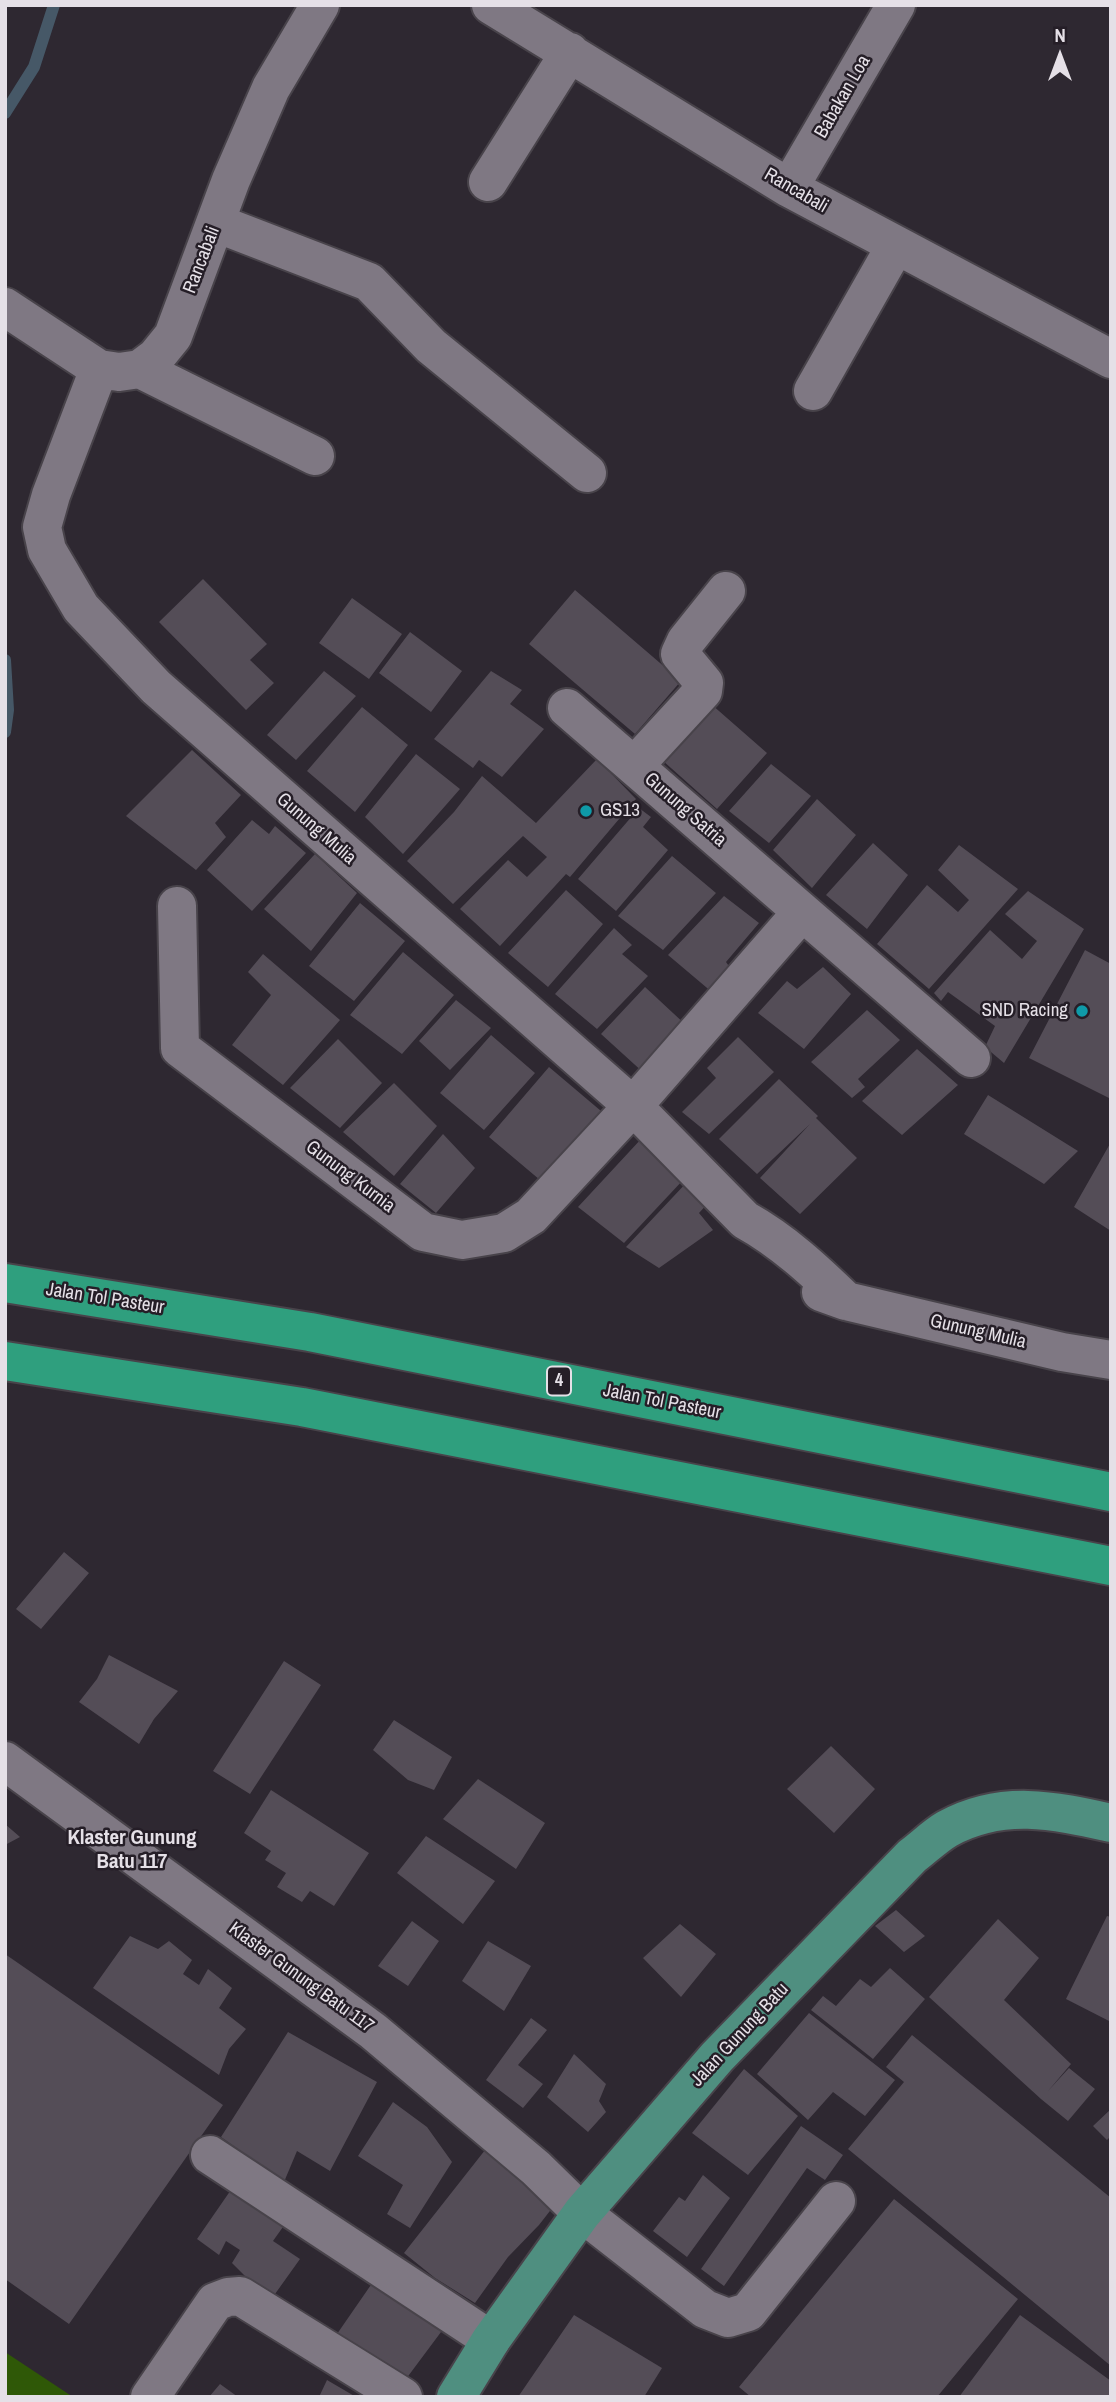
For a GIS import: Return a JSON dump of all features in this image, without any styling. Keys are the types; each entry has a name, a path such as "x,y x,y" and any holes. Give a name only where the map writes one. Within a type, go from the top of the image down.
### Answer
{"highway":[{"name":"Jalan Tol Pasteur","path":"5,1283 310,1332 1111,1492"},
{"path":"5,1361 302,1407 1111,1566"}],"main road":[{"name":"Jalan Gunung Batu","path":"456,2397 491,2340 582,2213 718,2057 912,1856 946,1830 979,1815 1017,1809 1056,1810 1111,1823"}],"street":[{"name":"Rancabali","path":"141,369 156,357 173,336 231,180 271,88 320,5"},
{"name":"Rancabali","path":"491,5 538,17 570,52 789,188 1111,359"},
{"name":"Babakan Loa","path":"789,188 896,5"},
{"path":"488,182 570,52"},
{"path":"216,223 369,282 431,346 587,473"},
{"path":"813,391 896,245"},
{"path":"5,307 99,369 119,372 141,369 315,456"},
{"name":"Gunung Mulia","path":"99,369 51,495 42,527 47,550 81,608 156,687 633,1106 745,1220 756,1243 811,1289 846,1301 1062,1352 1111,1360"},
{"path":"634,766 703,691 704,683 680,654 686,641 726,591"},
{"name":"Gunung Satria","path":"567,708 971,1058"},
{"name":"Gunung Kurnia","path":"177,906 180,1048 423,1232 462,1240 504,1233 531,1216 633,1106"},
{"path":"633,1106 803,912"},
{"name":"Klaster Gunung Batu 117","path":"5,1761 373,2031 536,2168 582,2213 705,2309 728,2318 748,2312 836,2201"},
{"path":"210,2155 491,2340"},
{"path":"150,2397 215,2302 240,2296 403,2397"}],"green space":[{"path":"5,2352 73,2397 5,2397"}],"building":[{"path":"203,579 267,644 250,660 274,683 246,710 159,622"},
{"path":"575,590 681,681 635,734 529,644"},
{"path":"352,598 402,634 369,679 319,643"},
{"path":"410,632 462,671 431,712 379,673"},
{"path":"324,671 356,696 296,760 267,735"},
{"path":"491,671 522,690 510,704 544,729 502,777 479,760 473,768 434,739"},
{"path":"711,704 767,753 717,809 662,760"},
{"path":"362,707 408,745 355,812 307,771"},
{"path":"192,750 241,795 215,823 226,837 196,870 126,816"},
{"path":"416,754 460,789 403,854 365,817"},
{"path":"597,759 636,799 570,877 566,874 500,946 460,909 508,860 527,877 547,857 523,836 453,904 407,861 454,812 482,776 536,823"},
{"path":"771,764 811,796 769,843 729,811"},
{"path":"817,799 856,835 812,888 773,850"},
{"path":"639,808 651,817 643,827 668,850 616,911 578,879"},
{"path":"252,820 269,834 275,826 306,853 252,911 207,870"},
{"path":"873,843 908,875 867,929 826,895"},
{"path":"959,845 1018,889 929,989 877,944 927,885 958,912 969,900 938,870"},
{"path":"315,854 357,893 311,951 264,909"},
{"path":"672,856 716,893 663,950 618,916"},
{"path":"566,890 603,924 548,987 508,953"},
{"path":"1028,891 1084,929 1004,1063 985,1047 995,1026 948,992 941,1001 934,993 990,930 1022,959 1037,941 1005,914"},
{"path":"724,896 759,923 726,962 733,972 713,993 668,955"},
{"path":"360,903 405,941 354,1001 309,966"},
{"path":"614,928 632,945 622,954 648,976 597,1029 555,994"},
{"name":"SND Racing","path":"1085,950 1111,964 1111,1099 1029,1058"},
{"path":"403,952 454,995 402,1054 350,1015"},
{"path":"263,954 340,1020 283,1085 232,1045 271,995 248,972"},
{"path":"823,967 851,994 804,1049 758,1013 787,981 797,989"},
{"path":"645,987 687,1026 645,1074 601,1034"},
{"path":"456,1000 491,1028 450,1070 419,1041"},
{"path":"867,1010 900,1040 858,1079 865,1087 852,1098 811,1062"},
{"path":"491,1035 535,1073 484,1130 440,1093"},
{"path":"738,1037 774,1072 709,1134 682,1112 716,1078 707,1068"},
{"path":"338,1039 382,1083 340,1128 290,1088"},
{"path":"917,1049 958,1085 902,1135 862,1101"},
{"path":"549,1067 601,1111 540,1180 489,1137"},
{"path":"779,1079 857,1158 800,1214 760,1178 810,1124 757,1174 719,1139"},
{"path":"394,1083 437,1126 394,1176 343,1132"},
{"path":"988,1095 1078,1151 1044,1184 964,1134"},
{"path":"443,1134 475,1168 436,1213 400,1184"},
{"path":"642,1138 684,1179 624,1243 578,1207"},
{"path":"1111,1142 1111,1231 1074,1207"},
{"path":"688,1181 710,1201 699,1213 713,1230 659,1268 626,1247"},
{"path":"64,1552 89,1573 41,1629 16,1609"},
{"path":"109,1655 178,1691 154,1719 139,1744 79,1702 97,1679"},
{"path":"284,1661 321,1685 250,1794 213,1771"},
{"path":"394,1720 452,1757 434,1790 408,1780 373,1750"},
{"path":"831,1746 875,1789 834,1833 787,1789"},
{"path":"478,1779 545,1823 516,1869 443,1819"},
{"path":"271,1790 369,1853 334,1906 310,1891 302,1902 277,1887 286,1873 265,1860 271,1851 244,1833"},
{"path":"5,1824 20,1837 5,1845"},
{"path":"426,1836 495,1881 463,1924 397,1873"},
{"path":"896,1910 925,1936 904,1952 875,1926"},
{"path":"1107,1916 1111,1917 1111,2022 1066,1999"},
{"path":"998,1919 1039,1958 1004,2000 1071,2064 1048,2091 1069,2068 1095,2089 1068,2121 929,1997"},
{"path":"412,1921 439,1941 408,1986 378,1966"},
{"path":"680,1924 716,1954 681,1997 643,1958"},
{"path":"130,1936 158,1949 169,1941 192,1960 183,1974 199,1985 208,1969 232,1988 219,2008 246,2029 229,2049 219,2075 93,1988"},
{"path":"488,1941 531,1966 504,2011 462,1981"},
{"path":"5,1954 223,2105 69,2324 5,2279"},
{"path":"890,1968 925,1999 873,2059 811,2010 823,1996 836,2006 860,1979 871,1987"},
{"path":"809,2013 895,2080 865,2116 833,2092 808,2120 757,2074"},
{"path":"531,2018 547,2030 518,2065 543,2084 523,2108 486,2080"},
{"path":"288,2032 377,2082 330,2171 297,2151 284,2182 221,2137"},
{"path":"912,2035 1111,2198 1111,2366 848,2149 904,2082 886,2067"},
{"path":"574,2054 606,2084 599,2101 606,2112 588,2132 547,2097"},
{"path":"744,2069 798,2116 748,2175 692,2133"},
{"path":"393,2102 427,2127 452,2162 410,2228 387,2214 403,2185 358,2156"},
{"path":"1111,2109 1111,2136 1107,2140 1093,2126"},
{"path":"801,2126 843,2155 825,2180 807,2168 724,2286 701,2269"},
{"path":"489,2145 553,2207 508,2257 475,2303 435,2278 404,2253"},
{"path":"703,2175 730,2198 687,2257 653,2231 679,2197 685,2201"},
{"path":"235,2184 290,2217 273,2241 300,2259 270,2301 232,2263 240,2250 226,2241 219,2255 197,2239"},
{"path":"894,2199 1018,2299 937,2397 751,2397 739,2387"},
{"path":"375,2279 444,2328 403,2383 337,2334"},
{"path":"574,2315 662,2368 644,2397 518,2397"},
{"path":"1020,2315 1111,2381 1111,2397 959,2397"},
{"path":"327,2380 356,2397 319,2397"},
{"path":"220,2384 238,2397 209,2397"}],"waterway":[{"path":"5,113 34,67 54,5"},
{"path":"5,660 8,710 5,732"}],"place":[{"name":"GS13","path":"586,811"},
{"name":"SND Racing","path":"1082,1011"}],"district":[{"name":"Klaster Gunung Batu 117","path":"132,1850"}]}
